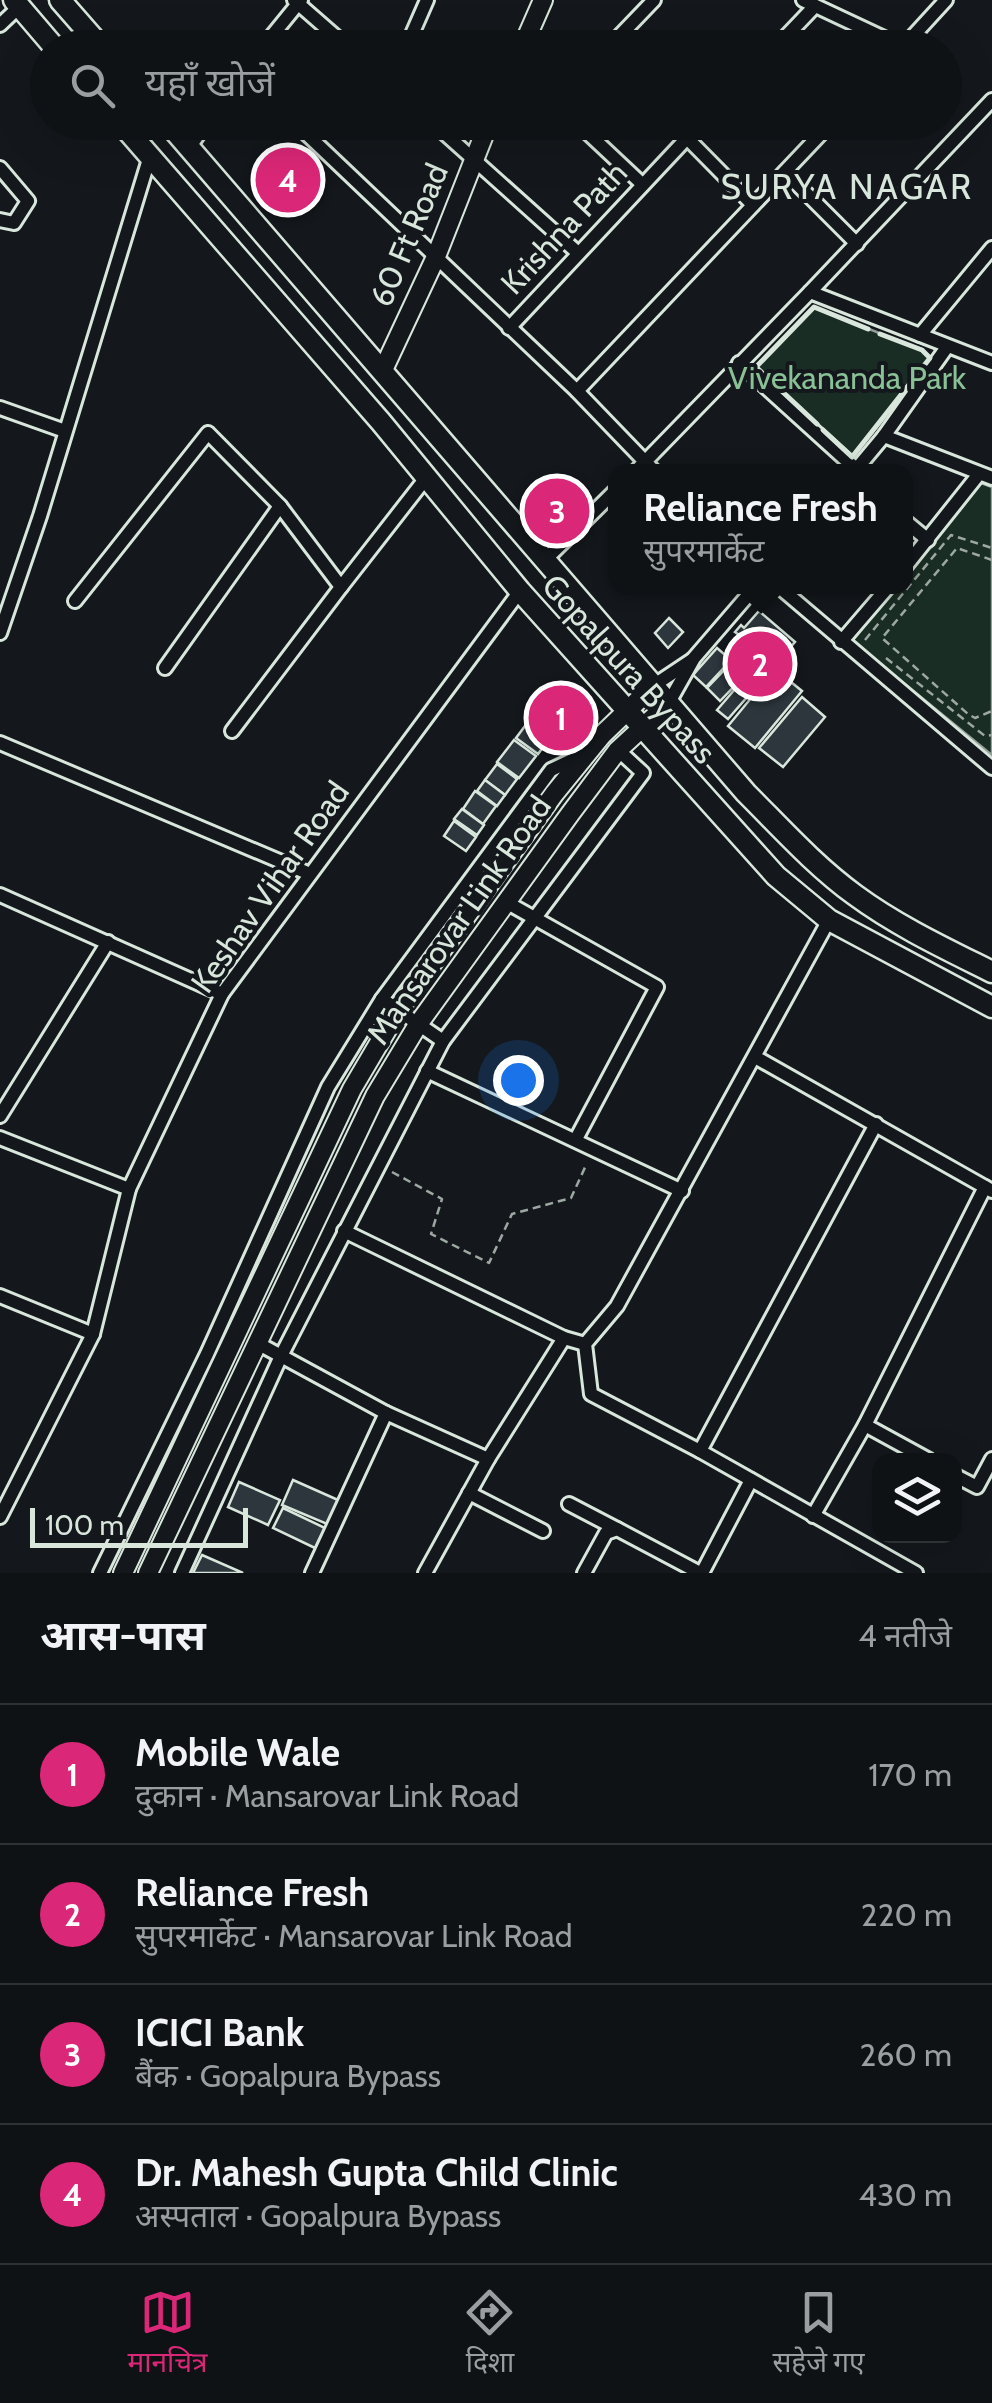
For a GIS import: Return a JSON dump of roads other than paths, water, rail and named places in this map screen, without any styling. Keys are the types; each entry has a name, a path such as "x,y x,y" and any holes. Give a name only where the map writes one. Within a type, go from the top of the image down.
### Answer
{"main road":[{"path":"60,0 86,30"},
{"path":"17,3 40,30"},
{"name":"Gopalpura Bypass","path":"136,140 381,422 520,591 776,876 829,920 992,1007"},
{"name":"Gopalpura Bypass","path":"182,140 746,793 806,854 855,895 927,939 992,972"}],"street":[{"path":"414,30 426,0"},
{"path":"530,30 543,0"},
{"path":"625,30 654,0"},
{"path":"920,30 946,0"},
{"path":"276,30 298,1 329,30"},
{"path":"0,25 17,3"},
{"path":"788,30 809,3 866,30"},
{"path":"962,135 990,106"},
{"path":"189,148 195,140"},
{"path":"313,140 577,391 641,464"},
{"path":"450,140 578,253"},
{"name":"60 Ft Road","path":"383,370 435,258 481,140"},
{"path":"595,140 642,184"},
{"name":"Krishna Path","path":"508,328 684,140"},
{"path":"688,140 754,206"},
{"path":"577,391 815,140"},
{"path":"649,464 739,363 957,140"},
{"path":"0,634 150,156"},
{"path":"0,168 28,201 14,223 0,220"},
{"path":"785,172 857,244"},
{"path":"920,336 992,248"},
{"path":"810,292 992,363"},
{"path":"860,464 946,347"},
{"path":"739,363 848,464"},
{"path":"0,408 65,431"},
{"path":"76,601 208,432 280,506 340,587"},
{"path":"884,436 986,476 913,558"},
{"path":"232,732 426,478"},
{"path":"544,561 608,498"},
{"path":"165,668 280,506"},
{"path":"913,528 928,540"},
{"name":"Keshav Vihar Road","path":"0,1517 93,1334 128,1190 222,994 520,591"},
{"path":"694,658 749,594"},
{"path":"787,594 992,768"},
{"path":"842,642 882,594"},
{"name":"Mansarovar Link Road","path":"123,1573 165,1486 215,1358 352,1089 398,1011 587,753 652,686 694,658"},
{"name":"Mansarovar Link Road","path":"148,1573 375,1096 419,1022 618,750 668,704 694,658"},
{"path":"0,743 310,874"},
{"path":"182,1573 281,1356 443,1041 643,773 618,750"},
{"path":"100,1573 215,1358 328,1087 382,999 551,770 587,753"},
{"path":"0,895 222,994"},
{"path":"506,902 657,987 576,1139"},
{"path":"829,920 617,1306 585,1344 591,1394 700,1450 916,1573"},
{"path":"0,1116 108,942"},
{"path":"382,999 443,1041"},
{"path":"755,1058 989,1189 813,1516"},
{"path":"428,1071 682,1190"},
{"path":"700,1450 876,1124"},
{"path":"0,1138 128,1190"},
{"path":"344,1231 564,1338 585,1344"},
{"path":"0,1296 93,1334"},
{"path":"425,1573 488,1459 564,1338"},
{"path":"259,1344 386,1413 488,1459"},
{"path":"312,1573 386,1413"},
{"path":"865,1424 917,1453"},
{"path":"962,1479 977,1487 992,1459"},
{"path":"569,1504 701,1573 752,1480"},
{"path":"470,1492 543,1532"},
{"path":"584,1573 606,1533 617,1529"}],"place":[{"name":"Dr. Mahesh Gupta Child Clinic","path":"288,180"},
{"name":"ICICI Bank","path":"557,511"},
{"name":"Reliance Fresh","path":"760,664"},
{"name":"Mobile Wale","path":"561,718"}],"district":[{"name":"SURYA NAGAR","path":"847,187"}],"park label":[{"name":"Vivekananda Park","path":"847,378"}]}
